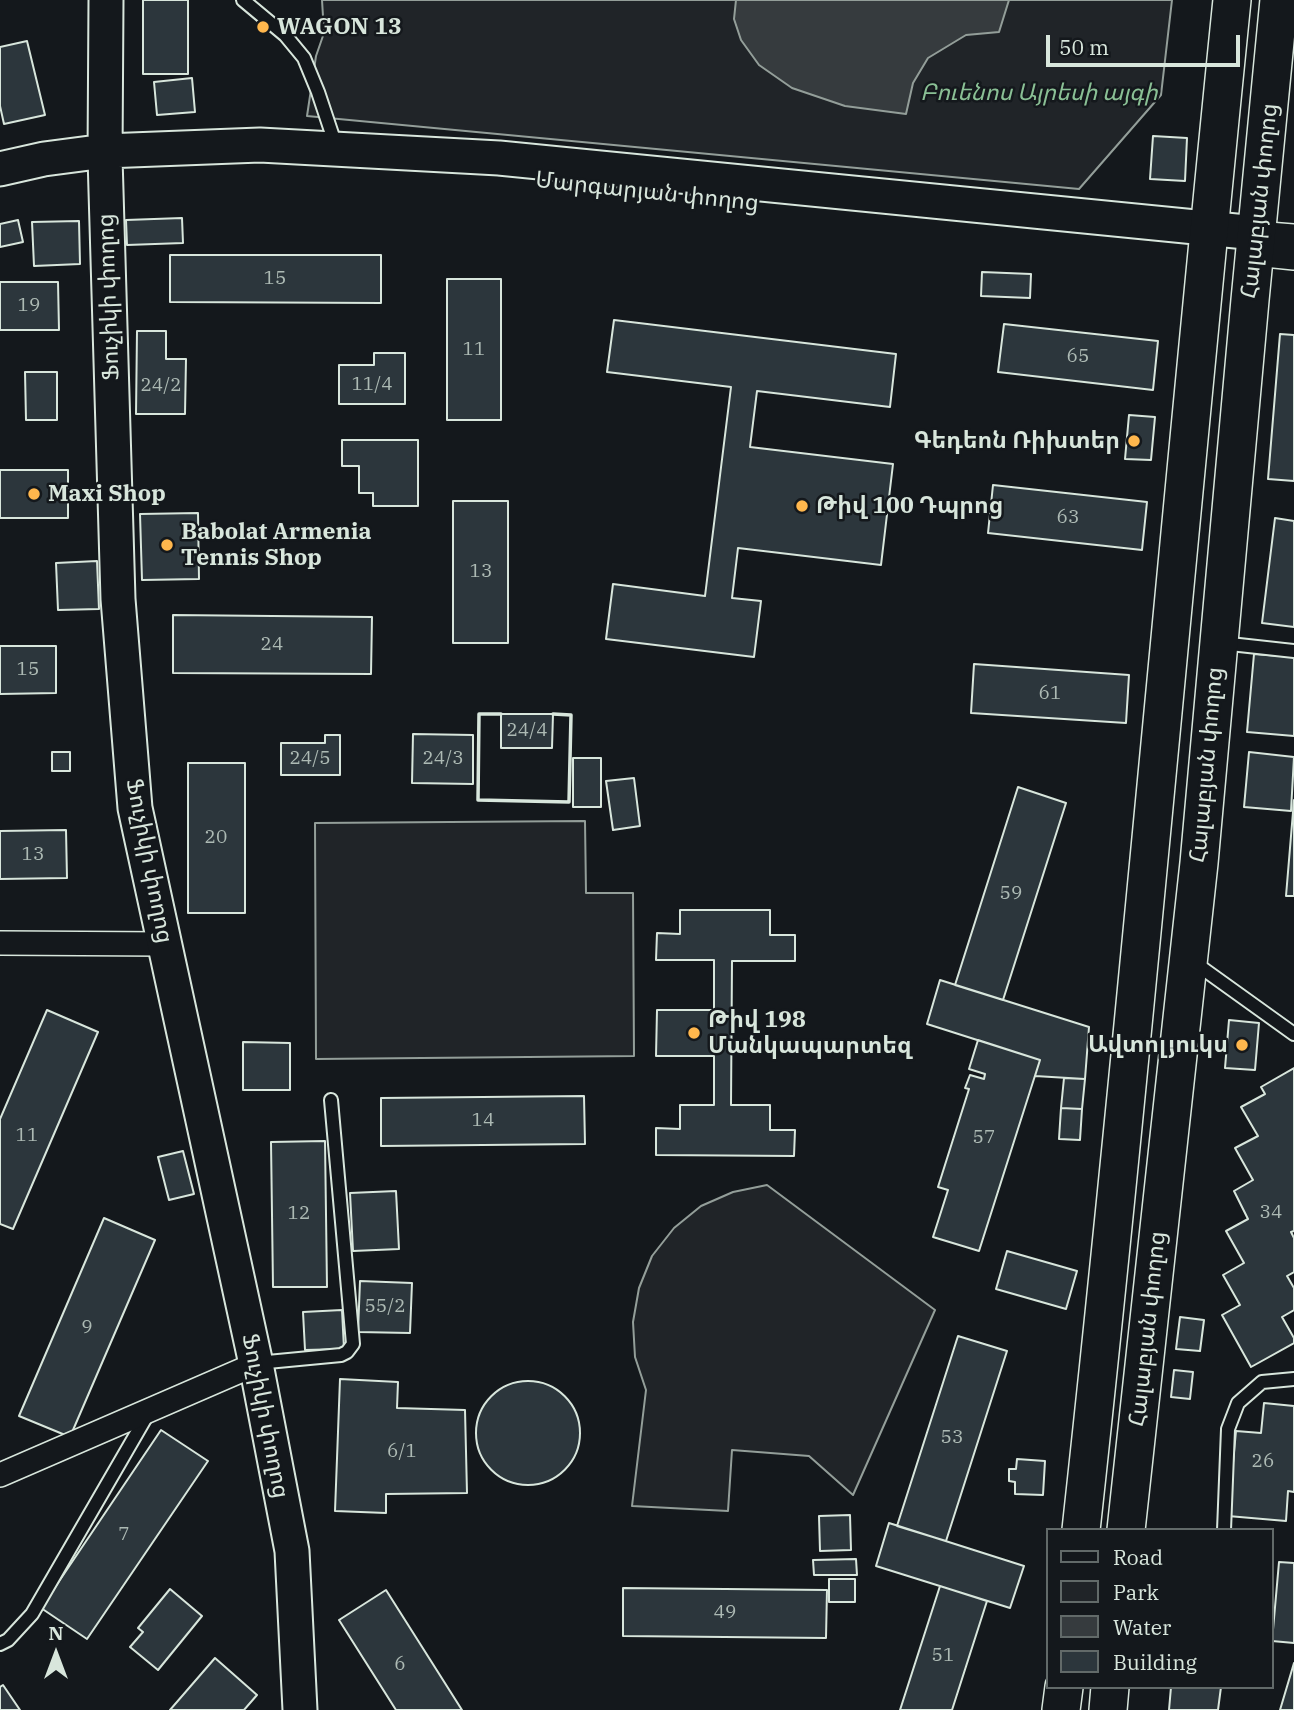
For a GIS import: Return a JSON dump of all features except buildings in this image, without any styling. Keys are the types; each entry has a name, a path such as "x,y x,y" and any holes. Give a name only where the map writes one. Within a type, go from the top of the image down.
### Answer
{"main road":[{"name":"Ֆուչիկի փողոց","path":"106,0 105,154 118,599 135,808 256,1364 292,1551 300,1710"},
{"name":"Հալաբյան փողոց","path":"1081,1528 1110,1258 1232,0"},
{"name":"Հալաբյան փողոց","path":"1126,1528 1189,958 1279,0"},
{"name":"Մարգարյան փողոց","path":"0,169 44,159 258,145 512,160 1256,243"},
{"name":"Մարգարյան փողոց","path":"0,176 105,154 260,153 1207,238"},
{"path":"1061,1710 1064,1689"},
{"path":"1108,1710 1110,1689"}],"street":[{"name":"Մարգարյան փողոց","path":"1256,243 1294,236"},
{"name":"Մարգարյան փողոց","path":"1256,243 1294,258"},
{"path":"0,943 164,944"},
{"path":"0,1475 256,1364"}],"lane":[{"path":"243,0 285,35 304,58 338,150"},
{"path":"1218,643 1294,651"},
{"path":"1189,958 1294,1034"},
{"path":"256,1364 341,1355 347,1352 352,1344 331,1100"},
{"path":"1224,1528 1228,1429 1238,1403 1262,1382 1294,1379"},
{"path":"0,1644 8,1640 32,1614 151,1409"}],"green space":[{"name":"Բուենոս Այրեսի այգի","path":"322,0 1172,0 1161,95 1079,189 307,116 316,56 324,33"},
{"path":"585,821 586,893 633,893 634,1056 316,1059 315,823"},
{"path":"767,1185 935,1310 853,1495 809,1456 732,1450 728,1511 632,1506 646,1390 635,1357 633,1322 639,1288 652,1256 674,1228 701,1206 733,1192"}],"water":[{"path":"736,0 1009,0 999,32 966,35 928,58 913,83 906,114 845,106 792,88 759,65 741,40 734,19"}],"wall":[{"path":"501,714 479,714 478,800 569,802 571,715 553,714"}],"place":[{"name":"WAGON 13","path":"263,27"},
{"name":"Գեդեոն Ռիխտեր","path":"1134,441"},
{"name":"Maxi Shop","path":"34,494"},
{"name":"Թիվ 100 Դպրոց","path":"802,506"},
{"name":"Babolat Armenia Tennis Shop","path":"167,545"},
{"name":"Թիվ 198 Մանկապարտեզ","path":"694,1033"},
{"name":"Ավտոլյուկս","path":"1242,1045"}]}
